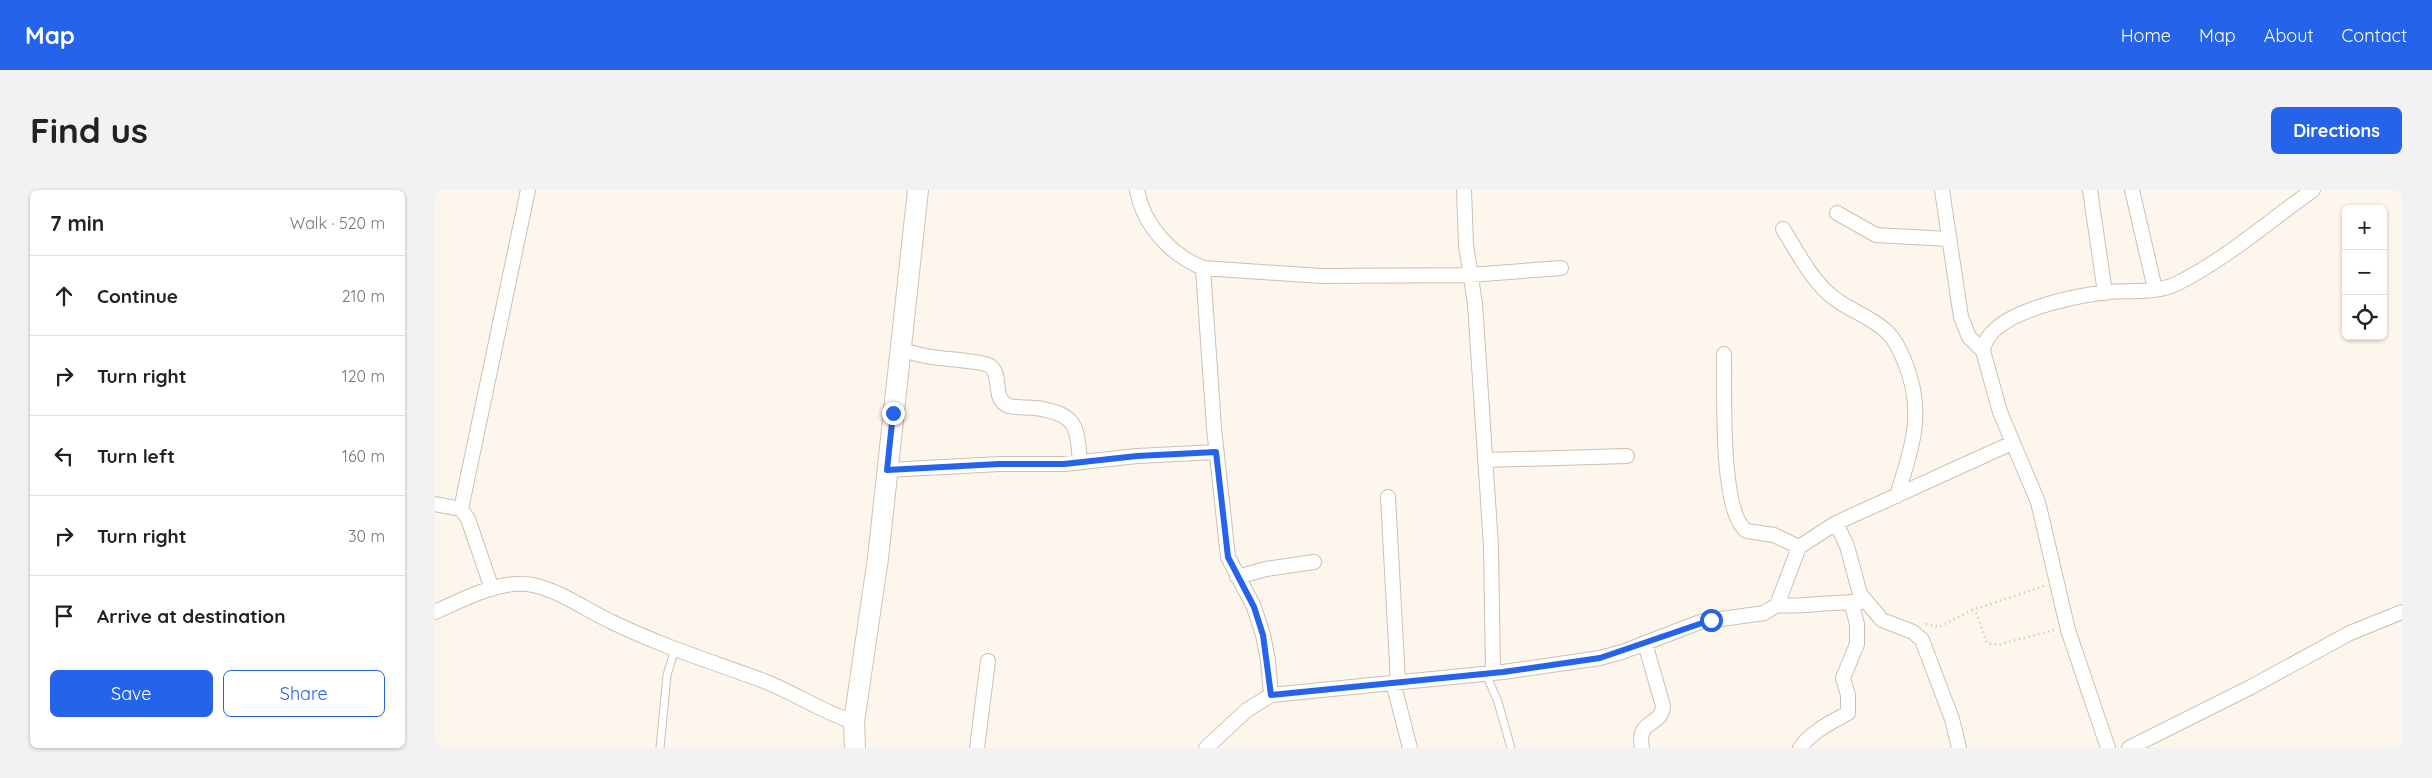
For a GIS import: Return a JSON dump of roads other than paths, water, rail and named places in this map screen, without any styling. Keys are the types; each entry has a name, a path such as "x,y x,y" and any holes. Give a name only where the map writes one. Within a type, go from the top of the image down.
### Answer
{"main road":[{"path":"855,748 854,722 878,558 899,348 918,190"}],"street":[{"path":"492,589 468,520 461,509 528,190"},
{"path":"1137,190 1159,236 1189,262 1203,268 1321,276 1470,275 1561,268"},
{"path":"1464,190 1470,275 1475,304 1491,546 1490,674"},
{"path":"1942,190 1961,317 1969,337 1983,351"},
{"path":"2090,190 2105,292"},
{"path":"2132,190 2155,289"},
{"path":"2108,748 2068,630 2038,502 2000,412 1983,351 1984,343 1990,333 2029,310 2105,292 2155,289 2177,284 2196,273 2313,190"},
{"path":"1837,213 1876,236 1948,239"},
{"path":"1783,228 1811,274 1829,295 1887,331 1896,342 1906,366 1916,405 1916,425 1913,444 1897,496"},
{"path":"1203,268 1216,452 1228,557 1254,607 1263,635 1271,695"},
{"path":"899,348 915,355 990,366 996,373 1001,400 1007,406 1038,408 1068,418 1077,433 1080,462"},
{"path":"1724,354 1725,448 1732,503 1737,520 1747,531 1774,535 1799,548"},
{"path":"1206,748 1247,710 1271,695 1490,674 1600,658 1700,622 1764,613 1777,604 1799,548 1837,523 2012,443"},
{"path":"887,470 999,464 1064,464 1137,456 1216,452"},
{"path":"1485,460 1627,456"},
{"path":"1388,497 1396,682 1409,748"},
{"path":"435,504 461,509"},
{"path":"1837,523 1847,546 1860,594 1882,620 1899,625 1913,632 1922,640 1952,719 1959,748"},
{"path":"1237,577 1266,569 1314,562"},
{"path":"435,612 481,591 531,584 556,593 611,622 675,649 766,682 832,715 854,722"},
{"path":"1777,604 1800,606 1851,602 1869,604"},
{"path":"1800,748 1807,738 1817,730 1848,713 1848,695 1843,678 1857,644 1858,633 1851,602"},
{"path":"2129,748 2251,687 2350,633 2402,612"},
{"path":"1643,748 1641,732 1645,726 1660,716 1663,706 1645,643"},
{"path":"977,748 988,661"}],"lane":[{"path":"660,748 667,675 675,649"},
{"path":"1490,674 1511,748"}]}
